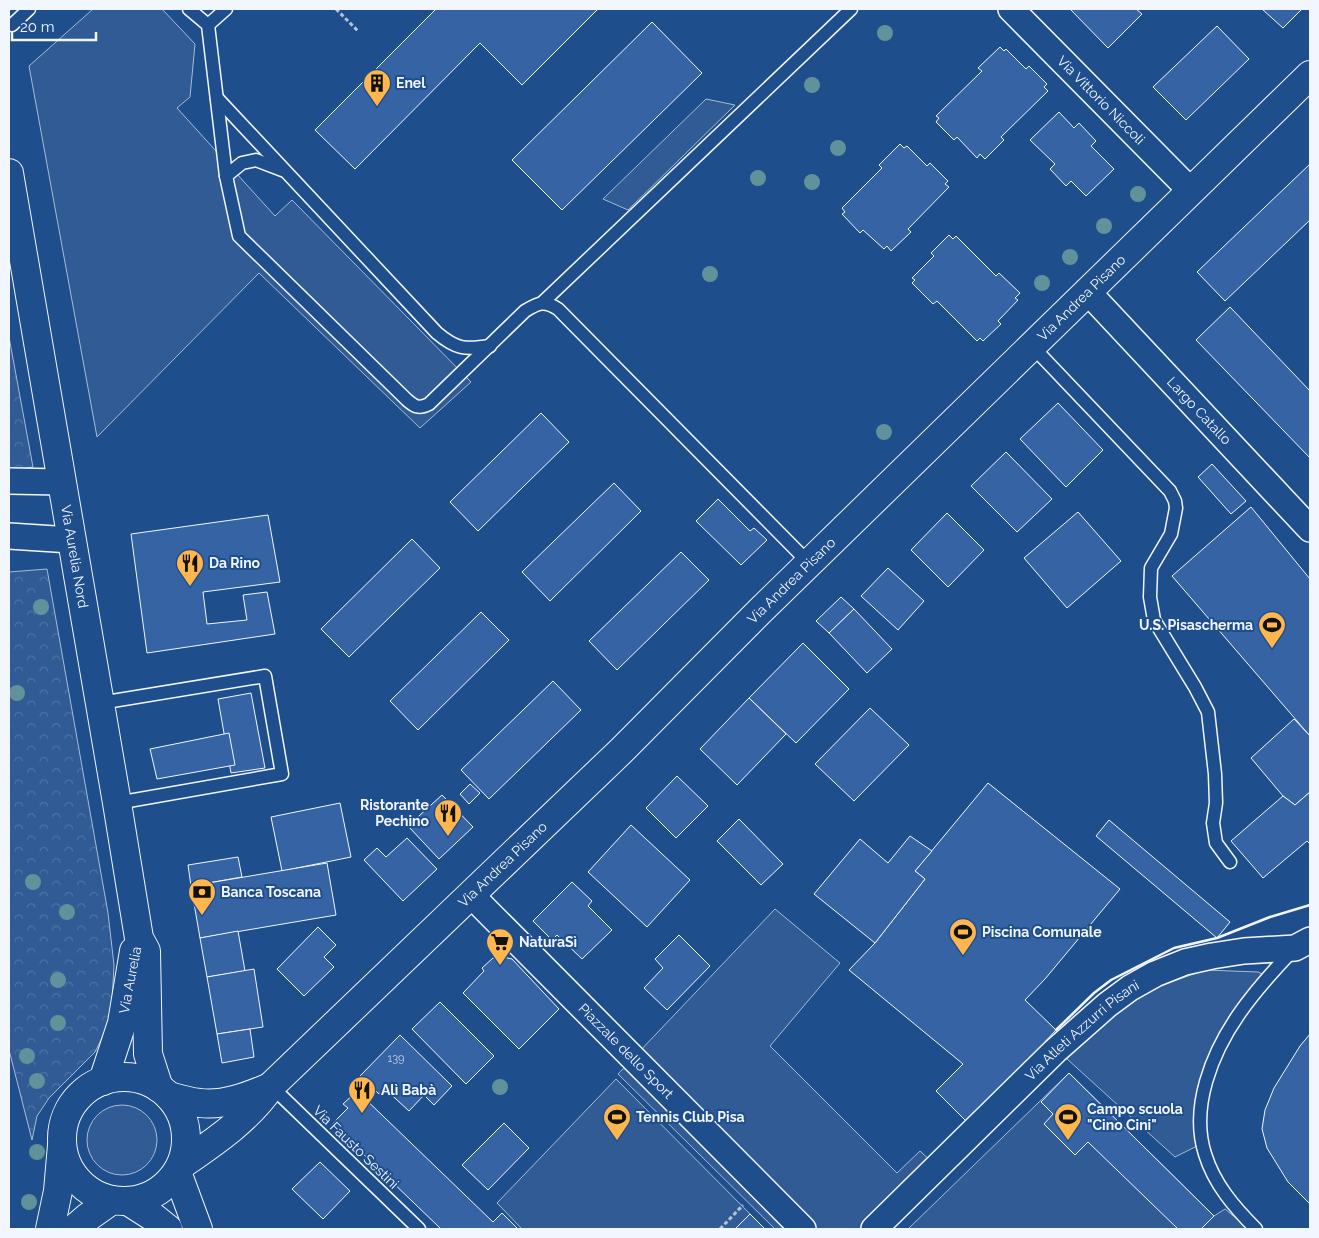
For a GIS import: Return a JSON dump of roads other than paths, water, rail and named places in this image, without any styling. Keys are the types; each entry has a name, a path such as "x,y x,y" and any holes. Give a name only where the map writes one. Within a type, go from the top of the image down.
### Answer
{"street":[{"name":"Via Vittorio Niccoli","path":"1010,9 1192,191"},
{"name":"Via Andrea Pisano","path":"179,1169 228,1131 262,1100 271,1086 622,750 1087,291 1192,191 1310,74"},
{"name":"Via Aurelia Nord","path":"9,173 139,938"},
{"name":"Largo Catallo","path":"1087,291 1310,529"},
{"path":"9,481 62,482"},
{"path":"9,536 71,540"},
{"name":"Piazzale dello Sport","path":"471,895 803,1229"},
{"name":"Via Aurelia","path":"103,1081 122,1023 134,952 139,938"},
{"name":"Via Aurelia","path":"139,938 146,951 148,1054 164,1092"},
{"name":"Via Atleti Azzurri Pisani","path":"874,1229 1055,1052 1107,1005 1130,988 1168,968 1212,956 1244,950 1302,944"},
{"path":"50,1229 58,1190 62,1145 65,1121 72,1106 88,1089 103,1081 117,1078 132,1078 146,1082 164,1092 179,1110 185,1125 187,1142 179,1169 167,1185 153,1195 136,1200 120,1200 97,1195 83,1185 66,1161 62,1145"},
{"name":"Via Andrea Pisano","path":"164,1092 202,1104 222,1102 256,1093 271,1086"},
{"path":"179,1169 198,1229"},
{"path":"74,1229 88,1217 120,1200"},
{"path":"120,1200 153,1217 168,1229"}],"lane":[{"path":"12,25 29,9"},
{"path":"189,9 208,26 226,176 239,236 407,400 416,407 423,408 430,404 525,311 542,303 851,9"},
{"path":"208,26 226,9"},
{"path":"217,98 437,333 451,344 461,347 475,349 490,346"},
{"path":"226,176 242,163 256,160 285,171"},
{"path":"542,303 550,304 558,309 810,564"},
{"path":"1032,346 1170,491 1175,501 1176,508 1171,534 1151,568 1150,597 1154,620 1208,712 1215,774 1216,803 1213,824 1216,843 1230,862"},
{"path":"100,703 265,676 282,774 117,803"},
{"path":"1256,1229 1237,1209 1214,1176 1205,1154 1201,1131 1203,1101 1211,1066 1232,1026 1256,993 1302,944"},
{"name":"Via Fausto Sestini","path":"271,1086 419,1229"}],"place":[{"name":"Enel","path":"377,107"},
{"name":"Da Rino","path":"190,587"},
{"name":"U.S. Pisascherma","path":"1272,649"},
{"name":"Ristorante Pechino","path":"448,837"},
{"name":"Banca Toscana","path":"202,916"},
{"name":"Piscina Comunale","path":"963,956"},
{"name":"NaturaSì","path":"500,966"},
{"name":"Alì Babà","path":"362,1114"},
{"name":"Tennis Club Pisa","path":"617,1141"},
{"name":"Campo scuola \"Cino Cini\"","path":"1068,1141"}]}
